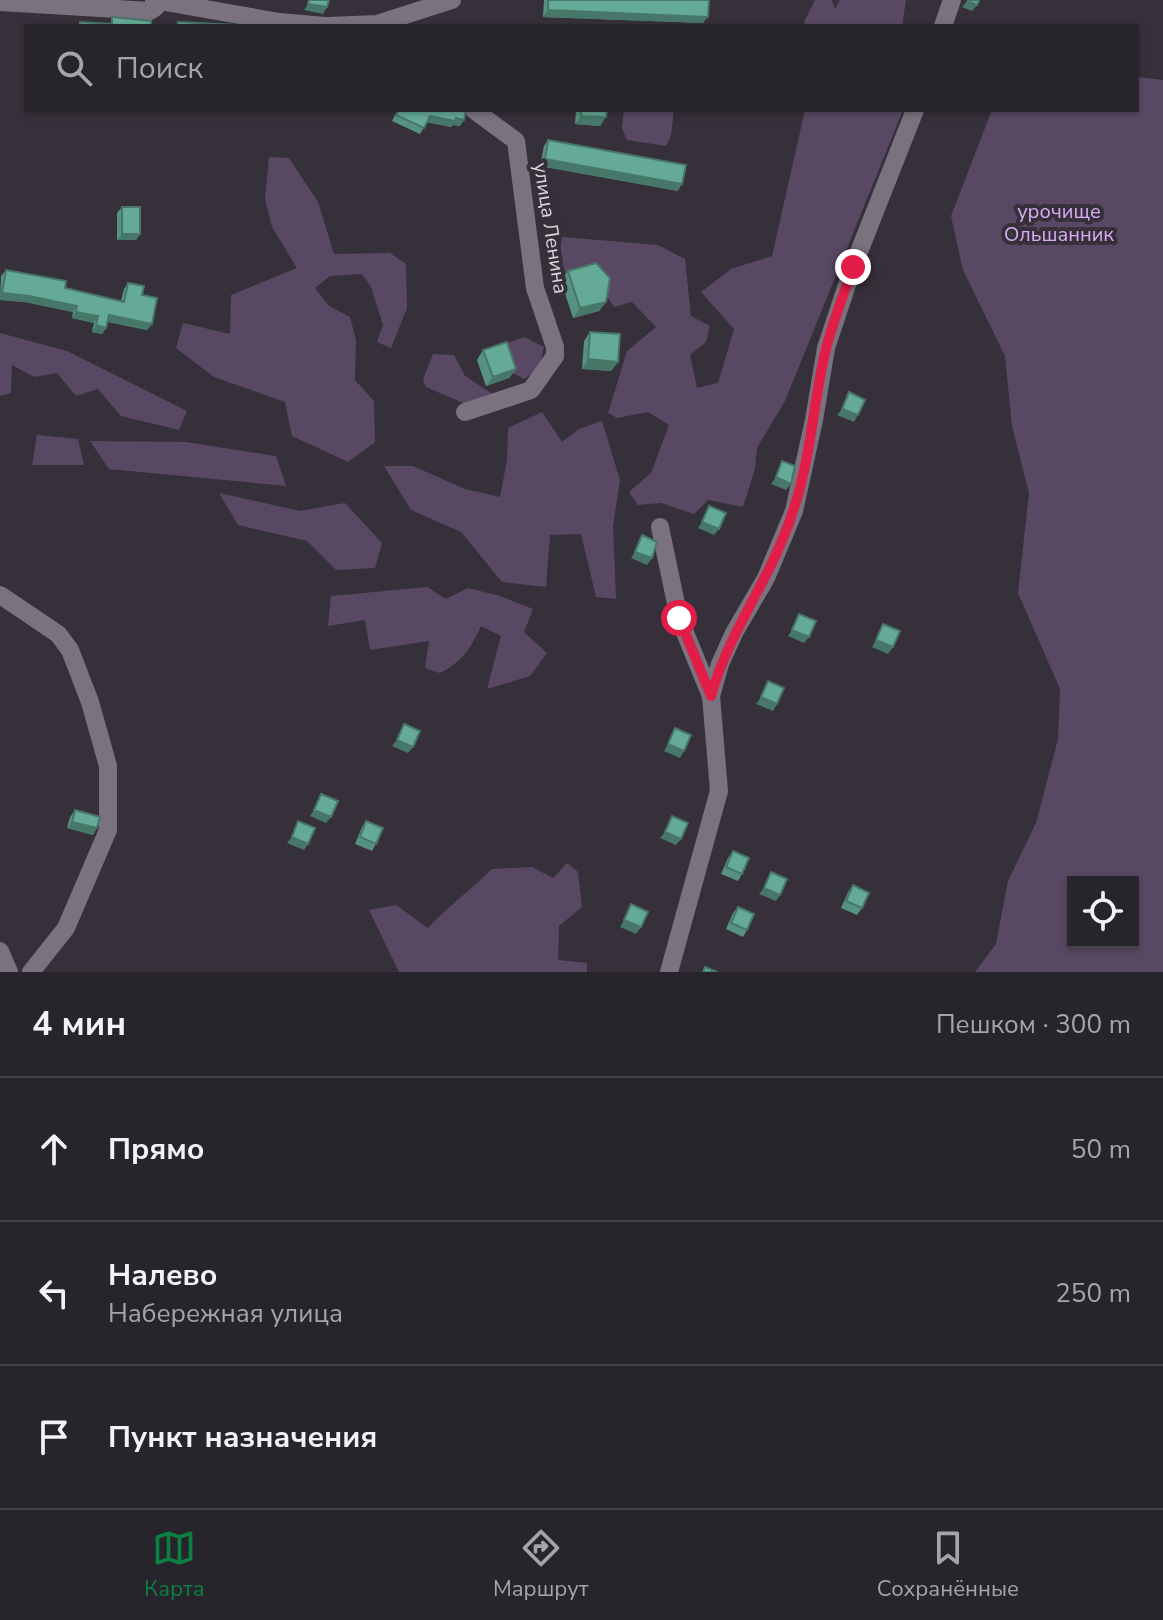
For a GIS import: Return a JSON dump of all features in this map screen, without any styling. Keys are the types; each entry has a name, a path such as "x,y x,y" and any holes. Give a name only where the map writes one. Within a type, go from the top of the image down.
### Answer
{"street":[{"path":"0,2 150,11 156,7 156,0 303,24"},
{"path":"381,24 452,0"},
{"path":"944,24 952,0"},
{"name":"улица Ленина","path":"465,412 531,390 555,356 555,347 535,288 516,141 477,112"},
{"path":"711,696 720,664 766,578 794,511 826,348 853,267 914,112"},
{"path":"660,527 679,618 711,696 719,791 669,972"},
{"path":"0,595 58,634 70,650 90,702 108,766 108,830 66,928 31,972"},
{"path":"0,951 9,972"}],"green space":[{"path":"815,0 832,0 835,9 840,0 906,0 902,24 804,22"},
{"name":"урочище Ольшанник","path":"1139,77 1163,80 1163,972 975,972 996,944 1008,881 1036,823 1058,739 1060,689 1018,593 1029,493 1012,426 1005,356 963,270 951,216 991,112 1139,112"},
{"path":"624,112 674,112 671,135 666,146 627,140 622,128"},
{"path":"805,112 902,112 785,401 757,448 755,469 743,507 708,500 694,514 661,503 638,505 629,492 651,473 669,425 648,412 617,418 608,413 627,351 656,327 632,302 614,307 586,267 556,281 562,237 658,245 685,259 691,316 710,326 706,342 690,355 697,388 718,383 734,329 701,292 731,269 772,256"},
{"path":"269,157 289,158 318,202 334,254 390,253 406,264 407,308 391,348 377,342 383,325 371,287 362,274 330,276 315,288 329,306 350,317 356,340 355,380 374,401 375,442 348,462 292,436 285,402 214,377 176,348 183,323 230,334 231,295 297,268 272,227 265,199"},
{"path":"0,333 67,351 187,411 179,430 121,416 98,389 76,396 57,373 34,377 12,365 11,393 0,396"},
{"path":"524,337 544,347 539,369 524,379 512,373 507,343"},
{"path":"433,354 454,355 465,376 491,393 489,401 468,405 426,387 423,379"},
{"path":"542,412 562,442 579,429 602,421 620,480 613,526 616,599 596,597 581,534 550,535 546,587 502,582 461,532 411,510 384,466 413,466 465,489 500,497 507,460 508,428"},
{"path":"37,435 78,439 84,465 32,465"},
{"path":"90,441 186,442 276,456 286,486 109,469"},
{"path":"219,493 300,511 345,503 382,543 375,568 336,570 307,541 238,525"},
{"path":"427,587 446,599 468,588 533,609 524,632 547,653 530,676 487,689 501,636 481,626 465,654 440,673 425,668 429,641 370,650 365,620 328,626 331,596"},
{"path":"567,863 578,872 582,907 559,926 558,960 587,963 587,972 399,972 369,910 396,905 428,928 492,869 532,867 553,878"}],"building":[{"path":"309,0 329,0 327,7 308,4"},
{"path":"548,0 709,0 708,17 548,10"},
{"path":"112,17 151,21 151,24 112,24"},
{"path":"398,112 466,112 464,120 430,116 424,128 396,115"},
{"path":"581,112 607,112 606,117 581,116"},
{"path":"548,140 686,165 682,184 545,159"},
{"path":"122,207 140,207 140,234 122,234"},
{"path":"596,263 610,278 606,302 580,308 568,271"},
{"path":"6,270 66,281 65,288 124,302 128,283 144,286 142,295 157,298 152,324 109,315 106,328 96,325 98,316 76,312 77,306 2,293"},
{"path":"590,332 620,334 618,362 588,359"},
{"path":"507,342 516,369 493,377 483,350"},
{"path":"849,392 865,400 858,415 842,409"},
{"path":"782,461 795,466 791,484 776,477"},
{"path":"709,506 726,513 719,529 702,522"},
{"path":"642,535 657,542 652,558 635,552"},
{"path":"799,614 816,621 809,637 792,630"},
{"path":"883,624 900,631 893,647 876,640"},
{"path":"768,681 784,688 777,704 761,697"},
{"path":"404,724 420,731 413,747 397,740"},
{"path":"675,728 691,735 684,751 668,744"},
{"path":"321,794 338,801 331,817 314,810"},
{"path":"75,810 100,817 97,828 72,822"},
{"path":"672,816 688,823 681,839 665,832"},
{"path":"298,821 315,828 308,844 292,837"},
{"path":"366,821 383,828 376,844 360,837"},
{"path":"733,851 749,858 742,874 726,867"},
{"path":"771,872 787,879 780,895 764,888"},
{"path":"853,885 869,893 862,908 846,901"},
{"path":"631,904 648,912 641,927 624,920"},
{"path":"738,907 754,914 747,930 731,923"}],"route":[{"path":"679,618 711,696 720,664 766,578 794,511 826,348 853,267"}]}
